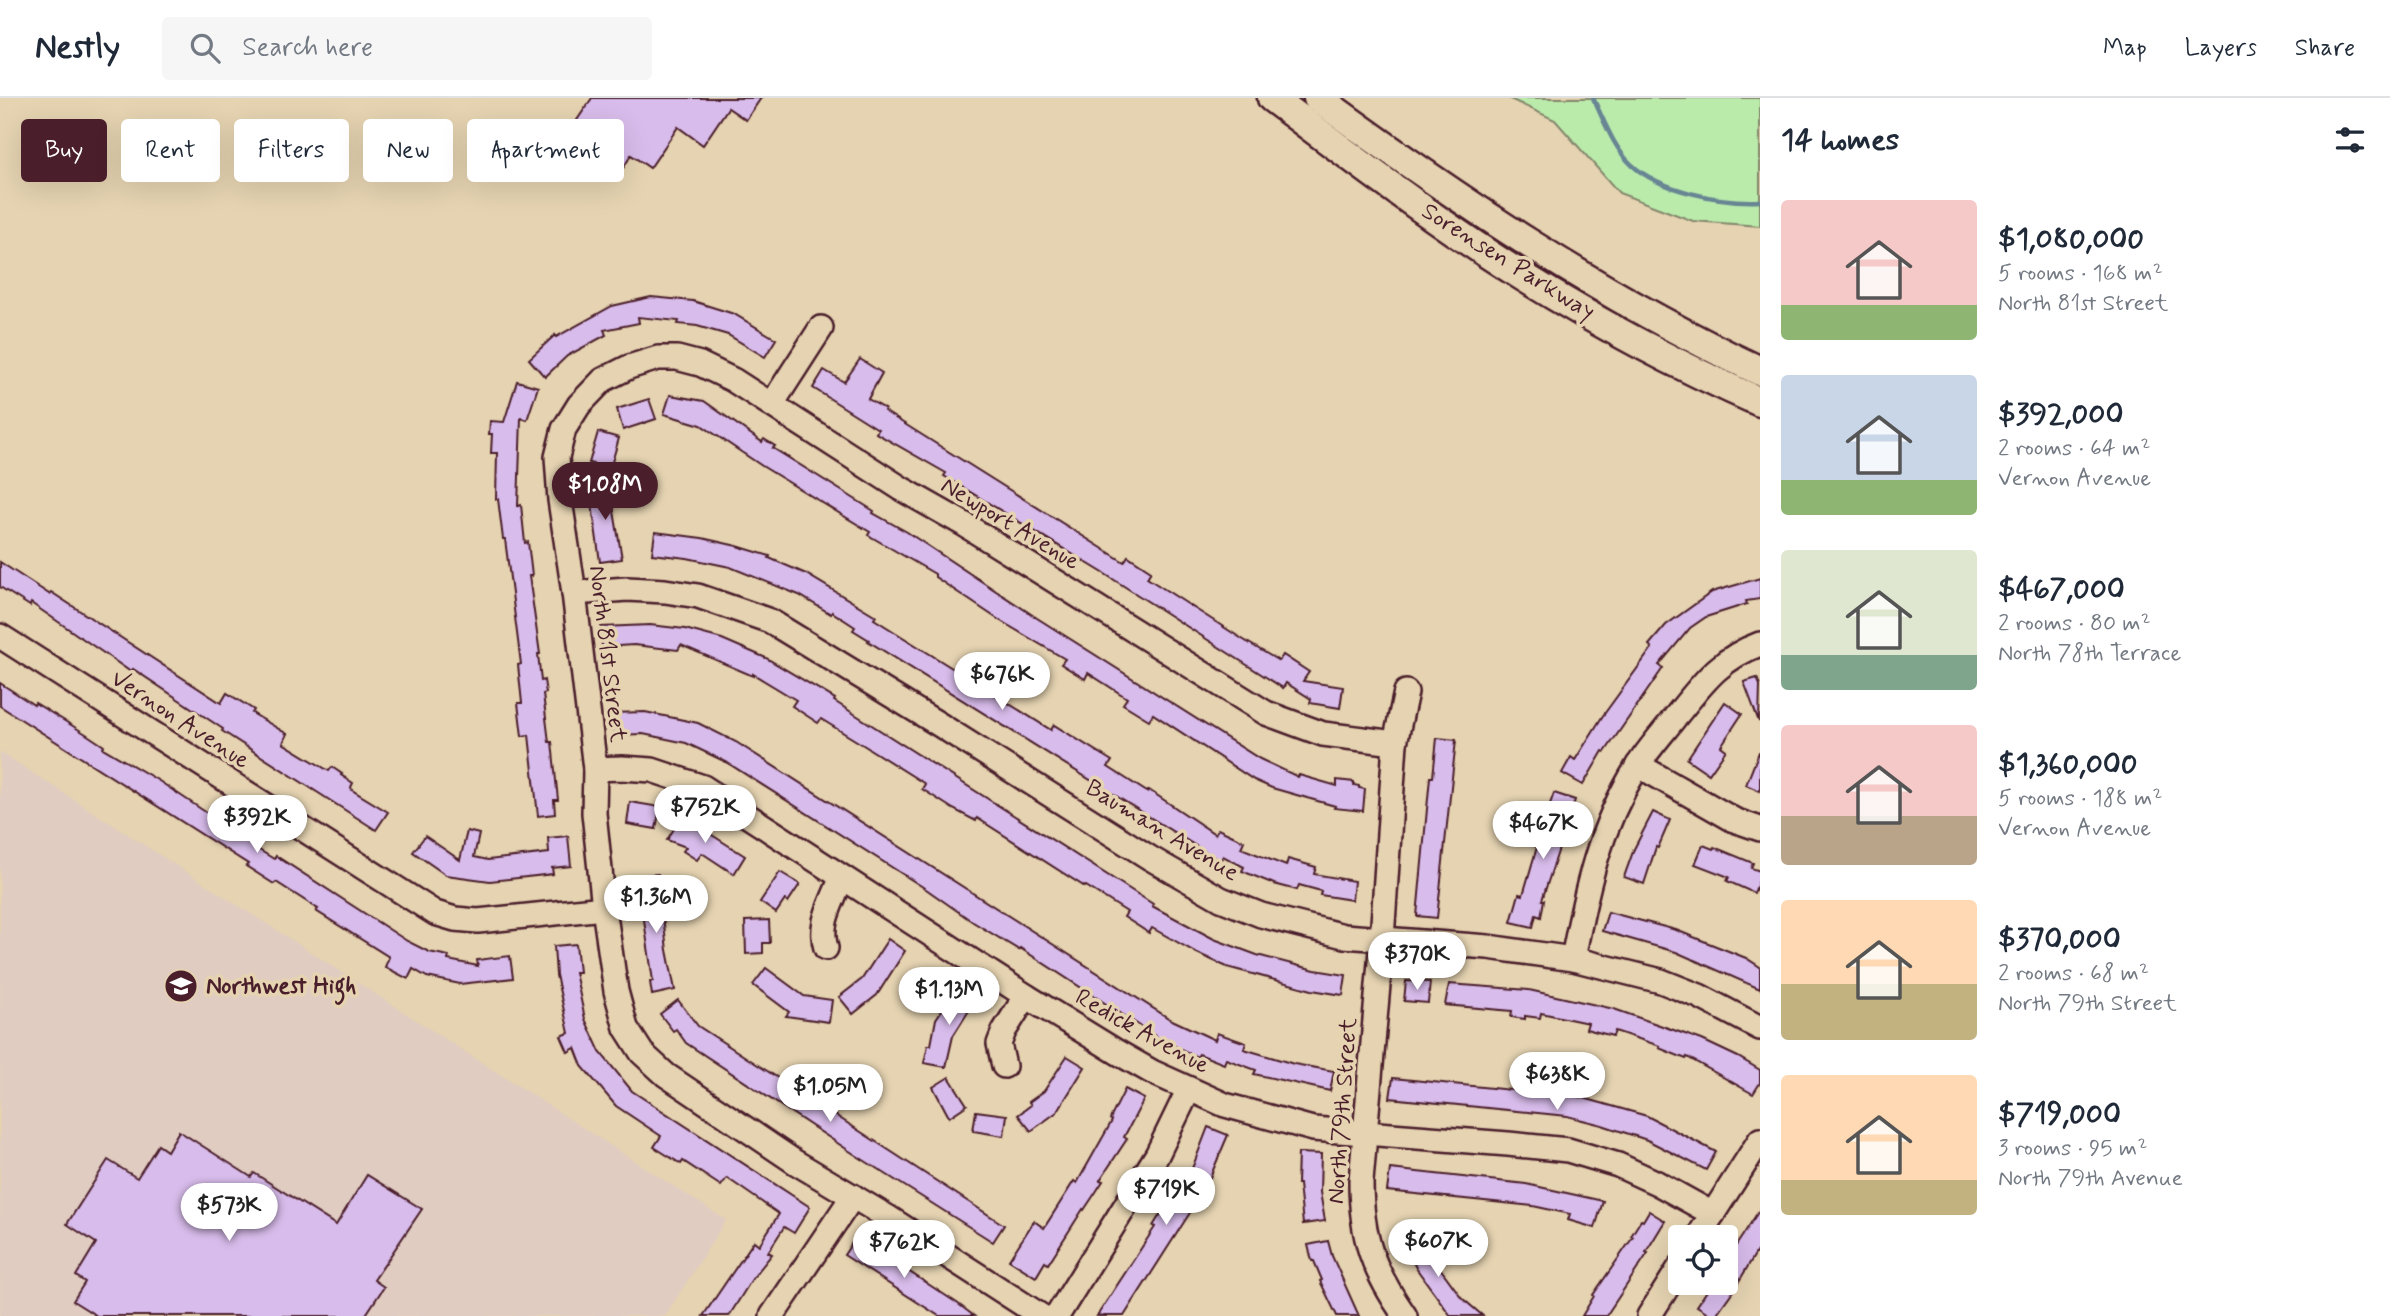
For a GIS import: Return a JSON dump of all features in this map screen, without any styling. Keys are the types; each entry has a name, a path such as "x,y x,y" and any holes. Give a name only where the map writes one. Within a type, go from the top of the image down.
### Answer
{"main road":[{"name":"Sorensen Parkway","path":"1272,98 1379,177 1524,277 1674,360 1760,402"},
{"name":"Sorensen Parkway","path":"1318,98 1457,197 1580,276 1713,349 1760,371"}],"street":[{"path":"772,404 821,328"},
{"name":"Newport Avenue","path":"603,380 629,367 658,358 677,358 716,370 902,489 962,523 1266,713 1323,734 1395,743"},
{"name":"North 81st Street","path":"603,380 579,405 564,429 557,457 560,508 574,593 595,769 594,813 604,908"},
{"name":"Bauman Avenue","path":"574,593 627,589 665,591 698,596 770,621 1150,858 1221,899 1291,925 1344,936 1488,947 1573,959 1661,981 1699,996 1760,1028"},
{"name":"Vernon Avenue","path":"0,636 435,913 455,919 478,921 604,908"},
{"path":"1573,959 1587,884 1601,841 1612,812 1638,765 1712,673 1737,653 1760,644"},
{"name":"North 79th Street","path":"1405,1316 1378,1275 1361,1212 1361,1181 1382,939 1395,743 1406,692"},
{"path":"1638,765 1734,820 1760,829"},
{"name":"Redick Avenue","path":"595,769 652,770 703,787 1026,996 1152,1073 1225,1105 1312,1129 1568,1150 1618,1165 1713,1214"},
{"path":"826,948 822,933 825,917 841,877"},
{"path":"604,908 617,991 626,1028 642,1054 666,1075 795,1162 1041,1316"},
{"path":"1004,1066 999,1044 1026,996"},
{"path":"1057,1316 1157,1155 1189,1089"},
{"path":"1706,1225 1760,1140"},
{"path":"772,1316 853,1196"},
{"path":"1649,1316 1668,1286"}],"shaded area":[{"name":"Northwest High","path":"0,752 726,1220 665,1316 0,1316"}],"green space":[{"path":"1508,98 1760,98 1760,226 1693,221 1619,193 1555,120"}],"building":[{"path":"592,98 761,98 746,120 728,108 703,145 678,127 650,168 631,155 624,167 624,119 578,119"},
{"path":"651,297 693,301 734,314 776,339 765,357 728,335 697,326 678,324 679,321 638,317 639,323 604,330 606,335 567,356 545,377 529,359 555,335 556,337 612,306"},
{"path":"860,359 882,373 868,399 885,409 884,411 1124,562 1128,556 1151,571 1147,578 1247,642 1279,661 1283,655 1309,672 1303,681 1343,687 1340,708 1310,703 1311,699 1286,683 1283,688 1105,574 944,476 946,473 876,433 878,429 813,388 824,370 844,382"},
{"path":"517,381 538,387 527,420 521,418 518,506 521,505 525,543 528,542 532,576 529,576 541,681 544,680 546,693 543,694 549,742 552,742 558,800 554,800 555,814 538,816 529,735 522,736 518,703 522,703 518,665 521,664 505,539 496,499 497,453 491,453 492,434 489,434 490,421 504,422"},
{"path":"670,395 704,401 762,442 764,439 775,446 773,448 874,511 873,513 907,532 1260,759 1298,777 1299,775 1337,786 1337,780 1354,782 1354,785 1365,789 1363,811 1334,808 1335,806 1272,788 1254,780 1153,714 1149,720 1123,704 1127,698 1088,673 1085,679 1061,664 1065,659 999,620 935,577 935,574 868,535 870,532 701,425 664,414"},
{"path":"649,399 656,419 623,430 617,409"},
{"path":"598,432 619,438 610,469 589,463"},
{"path":"609,481 622,559 600,562 589,483"},
{"path":"655,532 737,546 770,556 769,558 806,574 876,616 874,619 1051,730 1054,725 1112,761 1108,767 1147,792 1149,790 1215,834 1218,829 1244,841 1241,848 1286,866 1288,859 1316,867 1314,874 1354,881 1352,900 1320,895 1321,891 1299,885 1297,890 1274,884 1242,871 1244,867 1223,856 1220,861 868,641 853,630 855,627 832,612 831,614 799,595 730,567 652,554"},
{"path":"0,562 49,594 51,592 221,703 227,693 254,710 252,713 287,734 283,743 329,771 332,767 353,783 352,790 388,812 376,830 222,731 223,729 133,669 131,672 31,603 30,606 0,587"},
{"path":"1760,578 1760,599 1746,601 1747,604 1706,617 1690,628 1659,665 1663,668 1605,752 1603,751 1583,785 1562,773 1571,757 1575,760 1602,717 1652,648 1649,645 1666,625 1712,592"},
{"path":"650,625 685,629 722,639 766,658 835,699 834,701 1153,904 1152,906 1214,939 1257,955 1346,975 1343,995 1312,990 1227,967 1152,928 1149,933 1124,917 1127,912 977,818 976,821 953,809 922,789 925,784 821,719 818,723 792,706 796,700 753,674 681,645 678,650 634,645 602,647 601,627"},
{"path":"1757,678 1760,685 1759,722 1744,682"},
{"path":"0,683 86,734 104,746 103,748 159,781 252,843 251,845 274,859 276,856 407,941 429,952 449,956 448,960 478,966 477,960 510,956 513,978 460,984 427,977 413,969 408,979 385,967 389,957 0,706"},
{"path":"1725,702 1742,714 1721,746 1726,750 1709,774 1687,759"},
{"path":"645,712 698,723 736,742 1170,1019 1215,1040 1217,1033 1246,1043 1244,1049 1294,1064 1334,1071 1330,1091 1254,1074 1256,1070 1226,1059 1224,1064 1199,1054 1197,1057 1160,1039 726,762 686,743 643,734 613,735 612,713"},
{"path":"1437,738 1456,740 1437,918 1417,916 1430,777 1433,777"},
{"path":"1760,752 1760,791 1746,785"},
{"path":"1554,793 1575,800 1542,900 1541,917 1536,915 1533,927 1511,922 1519,894 1523,895 1537,847 1535,846"},
{"path":"630,802 660,807 656,829 627,824"},
{"path":"1653,812 1670,820 1658,848 1656,847 1644,884 1624,877 1634,849"},
{"path":"682,816 745,856 734,874 702,853 697,860 683,851 686,847 667,840"},
{"path":"467,831 479,834 474,857 488,860 549,853 548,838 568,836 571,866 552,868 553,874 490,881 446,875 413,852 425,836 460,860"},
{"path":"1703,845 1753,863 1751,868 1760,871 1754,893 1727,881 1729,877 1695,864"},
{"path":"780,872 800,884 788,902 785,900 776,913 760,902"},
{"path":"658,874 667,950 675,990 652,995 650,982 653,981 639,886 645,875"},
{"path":"1608,912 1676,930 1746,958 1760,967 1760,989 1676,952 1602,931"},
{"path":"769,920 770,943 763,943 763,953 746,954 745,921"},
{"path":"888,939 905,951 877,995 853,1014 839,997 862,979"},
{"path":"576,944 579,972 575,972 585,1019 600,1052 632,1091 810,1207 794,1233 784,1227 768,1252 772,1254 752,1279 729,1316 703,1316 754,1241 759,1245 779,1214 727,1178 721,1186 683,1161 681,1164 654,1147 661,1136 616,1106 582,1066 575,1048 568,1052 561,1036 569,1033 556,975 554,946"},
{"path":"766,968 804,996 832,1000 829,1022 786,1016 789,1012 753,985"},
{"path":"1406,981 1430,982 1428,1003 1404,1001"},
{"path":"1449,984 1529,990 1614,1009 1702,1040 1738,1057 1760,1070 1760,1083 1753,1094 1687,1057 1686,1059 1659,1048 1660,1046 1615,1031 1613,1036 1586,1029 1588,1023 1541,1013 1540,1018 1525,1016 1525,1019 1511,1017 1512,1011 1445,1005"},
{"path":"961,988 979,999 953,1036 946,1067 924,1063 936,1019 949,999 953,1001"},
{"path":"678,1000 698,1026 1004,1225 993,1242 686,1043 660,1014"},
{"path":"1067,1056 1085,1067 1057,1112 1031,1131 1018,1115 1044,1091"},
{"path":"949,1077 967,1105 949,1117 933,1087"},
{"path":"1393,1078 1580,1097 1647,1116 1716,1152 1706,1170 1647,1140 1567,1116 1390,1098"},
{"path":"1125,1089 1144,1099 1124,1137 1127,1139 1100,1180 1103,1181 1094,1195 1048,1264 1045,1262 1036,1277 1009,1260 1034,1221 1044,1228 1074,1181 1077,1183 1112,1121 1110,1119"},
{"path":"976,1111 1007,1115 1004,1136 973,1131"},
{"path":"1208,1127 1228,1135 1208,1182 1193,1208 1124,1316 1097,1316 1155,1227 1153,1226 1165,1207 1168,1209 1193,1166"},
{"path":"179,1131 251,1177 254,1173 336,1225 367,1175 422,1209 374,1280 384,1287 365,1316 97,1316 73,1301 85,1282 76,1276 96,1243 67,1224 108,1160 137,1178 158,1145 167,1151"},
{"path":"1298,1153 1321,1154 1320,1192 1325,1221 1303,1224 1297,1184"},
{"path":"1390,1169 1526,1184 1603,1201 1595,1228 1568,1220 1570,1214 1533,1206 1387,1191"},
{"path":"1760,1209 1760,1246 1738,1283 1738,1243"},
{"path":"1649,1211 1665,1221 1646,1252 1648,1253 1606,1316 1582,1316 1593,1295"},
{"path":"1425,1235 1440,1268 1462,1298 1483,1316 1451,1316 1416,1268 1405,1245"},
{"path":"856,1237 974,1316 939,1316 844,1255"},
{"path":"1328,1241 1359,1316 1337,1316 1320,1281 1322,1280 1312,1261 1308,1245"},
{"path":"1704,1295 1730,1295 1715,1316 1697,1306"}],"waterway":[{"path":"1593,98 1619,150 1643,173 1674,188 1692,193 1728,200 1760,201"}],"place":[{"name":"Northwest High","path":"181,986"}]}
